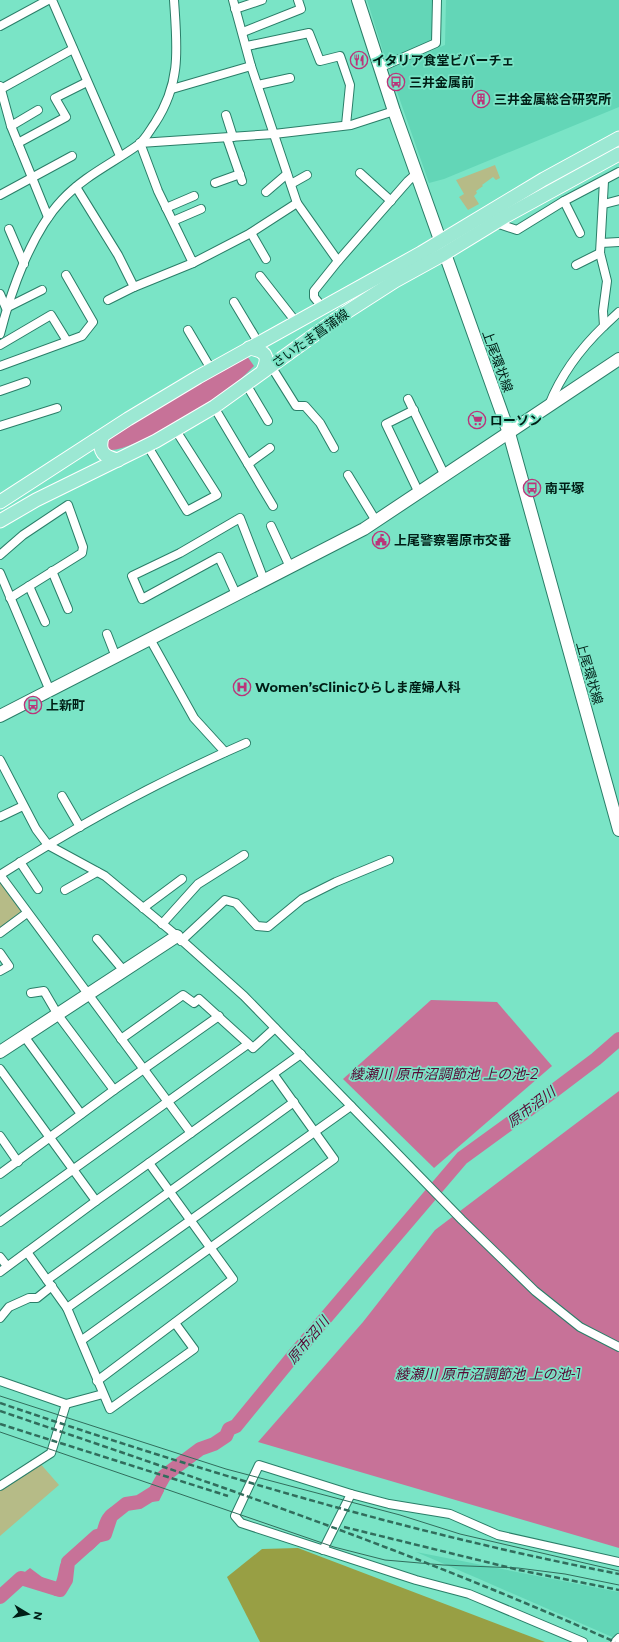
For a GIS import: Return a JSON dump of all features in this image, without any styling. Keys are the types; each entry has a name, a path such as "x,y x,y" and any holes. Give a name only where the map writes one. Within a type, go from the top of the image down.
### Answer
{"main road":[{"name":"さいたま菖蒲線","path":"0,502 211,369 323,308 617,139"},
{"path":"616,155 612,146 617,139"},
{"path":"602,147 616,155"},
{"name":"さいたま菖蒲線","path":"0,521 36,500 147,445 214,407 267,368 374,294 616,155"},
{"path":"254,345 267,357 267,368"},
{"path":"102,437 100,445 101,451 106,458 118,460"}],"street":[{"path":"0,26 48,0"},
{"path":"52,0 120,156"},
{"path":"0,334 4,306 48,217 62,199 97,170 140,144 162,112 172,89 177,40 174,0"},
{"path":"233,0 247,46 251,66 297,203 338,260"},
{"path":"235,9 262,0"},
{"path":"242,32 301,9 298,0"},
{"name":"上尾環状線","path":"358,0 394,111 509,433 619,830"},
{"path":"380,68 436,43 437,0"},
{"path":"247,46 309,33 320,61 340,56 350,85 346,125"},
{"path":"48,217 11,126 2,101 0,88 73,49"},
{"path":"172,89 251,66"},
{"path":"258,85 290,78"},
{"path":"18,143 66,118 55,98 87,82"},
{"path":"11,126 38,110"},
{"path":"140,144 274,134 346,125 394,111"},
{"path":"215,184 241,178 230,137 226,115"},
{"path":"140,144 166,208 193,263"},
{"path":"0,195 72,156"},
{"path":"496,223 516,230 564,201 619,172"},
{"path":"360,173 391,201"},
{"path":"266,192 287,174"},
{"path":"323,308 314,297 314,291 338,260 416,174"},
{"path":"290,184 307,175"},
{"path":"604,180 604,204 600,253 607,281 602,311 604,326"},
{"path":"76,187 118,255 134,287"},
{"path":"166,208 194,196"},
{"path":"604,204 619,200"},
{"path":"564,201 580,233"},
{"path":"108,300 134,287 193,263 251,233 297,203"},
{"path":"173,221 201,209"},
{"path":"8,230 24,264"},
{"path":"251,233 266,259"},
{"path":"601,243 619,242"},
{"path":"576,265 600,253"},
{"path":"0,366 82,336 93,322 66,275"},
{"path":"260,276 296,322"},
{"path":"4,306 42,290"},
{"path":"0,294 4,306"},
{"path":"234,302 254,345"},
{"path":"549,405 555,391 586,343 619,312"},
{"path":"0,345 51,315 67,341"},
{"path":"188,330 211,369"},
{"path":"0,716 290,567 376,521 619,359"},
{"path":"267,368 296,406 305,406 320,423 334,448"},
{"path":"0,391 26,382"},
{"path":"246,384 268,421"},
{"path":"408,399 445,476"},
{"path":"214,407 273,506"},
{"path":"0,426 57,408"},
{"path":"414,410 386,424 419,493"},
{"path":"147,445 187,511 217,495 175,429"},
{"path":"248,464 270,448"},
{"path":"348,474 376,521"},
{"path":"0,555 23,535 68,505 83,548 82,553 10,598"},
{"path":"236,594 219,557 142,599 132,576 180,553 240,518 264,580"},
{"path":"271,526 290,567"},
{"path":"52,572 68,609"},
{"path":"0,573 50,691"},
{"path":"29,586 45,622"},
{"path":"107,634 116,657"},
{"path":"150,639 194,718 225,752"},
{"path":"191,1133 0,875 48,845 162,783 246,743"},
{"path":"0,760 23,806 36,829 48,845 97,872 122,889 179,938 244,996 462,1220 535,1291 580,1327 619,1347"},
{"path":"62,796 80,827"},
{"path":"0,817 23,806"},
{"path":"162,924 198,884 244,856"},
{"path":"0,1052 124,971 179,938 225,900 236,903 257,926 268,928 302,899 336,882 389,860"},
{"path":"20,862 38,889"},
{"path":"65,890 97,872"},
{"path":"143,908 182,879"},
{"path":"0,933 27,913"},
{"path":"97,939 124,971"},
{"path":"0,953 9,966 0,971"},
{"path":"31,993 44,991 58,1015 114,1090"},
{"path":"121,1038 183,995 194,1003 199,999 220,1016 253,1048 275,1028"},
{"path":"0,1174 114,1090 220,1016"},
{"path":"24,1036 81,1114"},
{"path":"0,1222 248,1044"},
{"path":"0,1272 301,1054"},
{"path":"0,1069 96,1201"},
{"path":"82,1340 334,1159 274,1075"},
{"path":"0,1318 10,1307 29,1298 37,1298 49,1283 170,1192 294,1102"},
{"path":"67,1308 190,1219 351,1106"},
{"path":"0,1136 18,1162"},
{"path":"97,1381 233,1279 149,1163"},
{"path":"27,1252 67,1308 82,1340 97,1381 110,1409 194,1350 175,1323"},
{"path":"0,1257 8,1266"},
{"path":"0,1381 66,1404 103,1394"},
{"path":"0,1486 51,1453 66,1404"},
{"path":"583,1642 474,1596 416,1580 241,1523 236,1516 259,1465 351,1494 389,1504 409,1506 450,1514 498,1536 619,1562"},
{"path":"324,1550 351,1494"},
{"path":"615,1642 619,1638"}],"shaded area":[{"path":"367,0 432,0 432,41 386,61"},
{"path":"446,0 619,0 619,107 444,179 429,183 389,69 445,45"},
{"path":"495,165 500,178 496,180 493,177 476,191 477,193 474,196 479,204 468,210 459,197 464,194 456,180"},
{"path":"0,880 2,880 22,911 20,915 0,930"},
{"path":"38,1461 59,1485 0,1536 0,1489"},
{"path":"298,1548 545,1642 260,1642 227,1577 262,1549"},
{"path":"416,1552 619,1592 619,1640 477,1578"}],"water":[{"path":"247,356 254,366 217,398 147,438 116,450 107,449 107,438"},
{"name":"綾瀬川 原市沼調節池 上の池-2","path":"431,1000 497,1002 552,1066 434,1168 343,1079"},
{"name":"綾瀬川 原市沼調節池 上の池-1","path":"619,1091 619,1548 258,1442 363,1322 435,1230"},
{"path":"158,1480 164,1480 164,1491 159,1501 116,1507 104,1522 99,1541 95,1547 87,1553 74,1559 66,1566 63,1574 64,1585 60,1593 55,1596 29,1578 0,1598 0,1591 30,1568 54,1586 60,1565 66,1556 95,1536 100,1520 105,1512 124,1501 153,1495"}],"waterway":[{"name":"原市沼川","path":"0,1597 21,1578 60,1590 66,1580 68,1562 97,1536 105,1534 111,1516 126,1504 139,1502 155,1492 164,1476 200,1449 214,1444 226,1436 229,1429 236,1426 294,1355 462,1158 596,1059 619,1039"}],"tram line":[{"path":"0,1396 226,1469 400,1515 460,1534 619,1571"},
{"path":"0,1432 334,1547 385,1560 443,1565 518,1568 565,1574 619,1585"}],"railway":[{"path":"0,1403 229,1477 306,1499 462,1540 619,1574"},
{"path":"0,1411 310,1519 464,1578 615,1642"},
{"path":"0,1424 228,1496"},
{"path":"344,1527 519,1570 619,1590"}],"place":[{"name":"イタリア食堂ビバーチェ","path":"359,60"},
{"name":"三井金属前","path":"396,82"},
{"name":"三井金属総合研究所","path":"481,99"},
{"name":"ローソン","path":"477,420"},
{"name":"南平塚","path":"532,488"},
{"name":"上尾警察署原市交番","path":"381,540"},
{"name":"Women’sClinicひらしま産婦人科","path":"242,687"},
{"name":"上新町","path":"33,705"}]}
